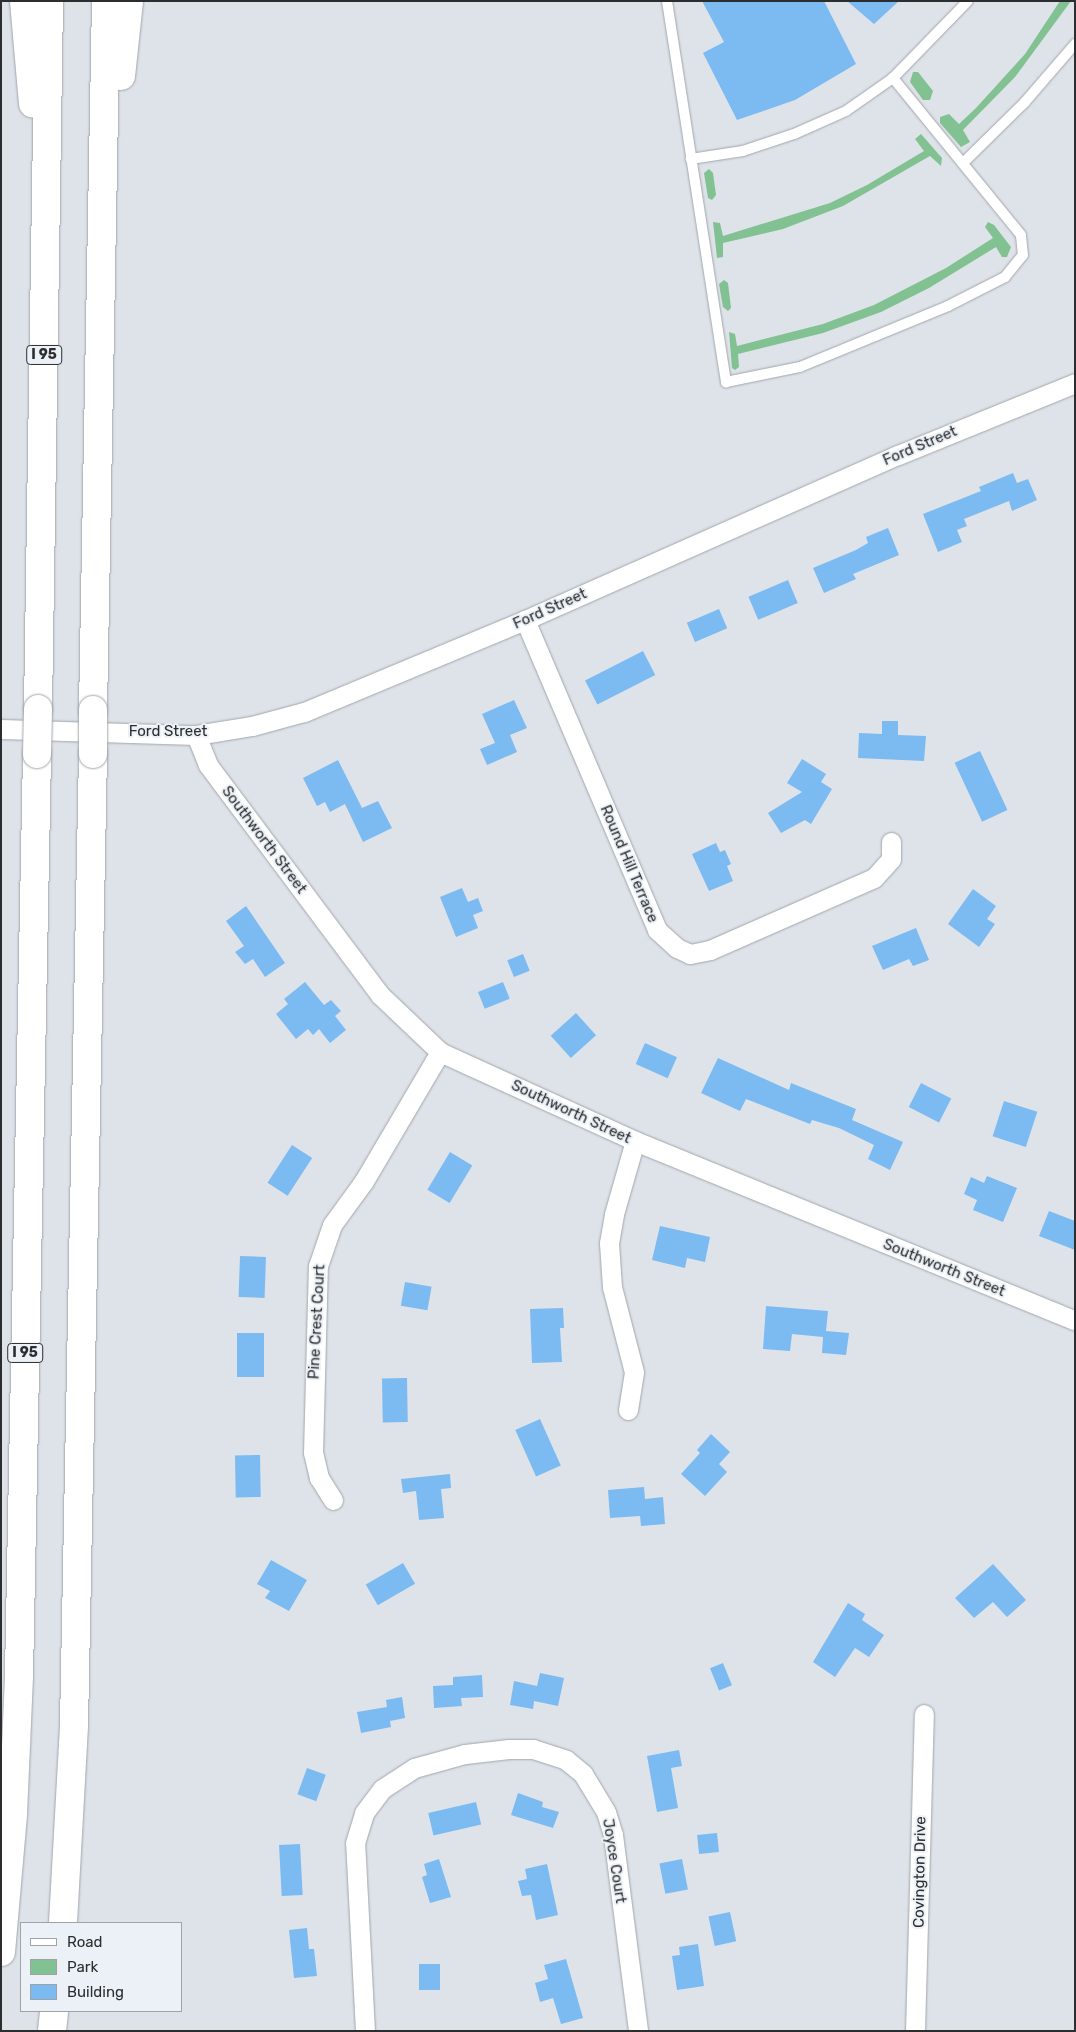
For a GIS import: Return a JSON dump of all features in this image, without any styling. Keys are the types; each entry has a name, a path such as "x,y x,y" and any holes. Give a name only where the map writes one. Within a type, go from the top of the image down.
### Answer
{"highway":[{"path":"24,1 46,259"},
{"name":"I 95","path":"1,1952 13,1814 18,1685 38,709 49,1"},
{"path":"63,1922 74,1725 106,1"},
{"path":"102,242 129,1"},
{"path":"52,2031 54,2012"}],"street":[{"name":"Ford Street","path":"1,729 196,735 252,726 304,712 526,620 898,455 1075,384"},
{"name":"Round Hill Terrace","path":"526,620 657,930 677,948 690,954 710,950 874,878 891,860 891,842"},
{"name":"Southworth Street","path":"196,735 208,765 380,995 440,1052 635,1141 1075,1322"},
{"name":"Pine Crest Court","path":"333,1500 319,1478 313,1453 318,1266 332,1224 364,1181 440,1052"},
{"path":"628,1410 634,1372 612,1287 609,1243 614,1214 635,1141"},
{"name":"Covington Drive","path":"915,2031 924,1714"},
{"name":"Joyce Court","path":"365,2031 355,1851 358,1827 364,1813 382,1789 414,1768 465,1754 509,1748 533,1749 566,1760 583,1774 606,1812 612,1834 638,2031"}],"lane":[{"path":"667,1 726,382 800,367 948,306 1005,277 1016,267 1025,249 1021,235 964,162 893,78"},
{"path":"692,159 743,151 794,134 846,111 893,78 968,1"},
{"path":"964,162 1025,102 1075,44"}],"green space":[{"path":"1060,1 1071,1 1015,77 963,130 970,142 961,147 940,123 940,117 949,114 959,124 976,108 1025,54"},
{"path":"913,72 918,72 933,91 930,100 923,100 910,82"},
{"path":"921,134 942,158 941,166 930,156 843,206 783,229 723,243 723,257 717,258 713,222 720,223 723,236 830,203 867,185 924,151 915,139"},
{"path":"709,169 713,173 716,195 712,200 708,198 704,173"},
{"path":"988,222 994,225 1011,247 1007,257 1002,257 996,247 929,288 881,312 823,333 738,354 739,367 735,370 732,368 729,332 735,334 737,346 823,324 874,305 946,268 993,238 985,227"},
{"path":"724,280 728,283 731,308 728,311 723,307 719,284"}],"building":[{"path":"702,1 824,1 856,64 795,100 737,120 703,53 724,42"},
{"path":"847,1 899,1 874,24"},
{"path":"1013,473 1017,483 1028,479 1037,500 1012,511 1009,501 964,519 967,526 957,530 962,542 938,552 923,514 981,491 979,487"},
{"path":"888,528 899,555 853,574 856,579 824,593 813,568 856,550 868,543 866,537"},
{"path":"788,580 798,603 758,620 748,597"},
{"path":"719,609 727,628 695,642 687,623"},
{"path":"643,651 655,675 597,705 585,681"},
{"path":"514,700 527,728 510,735 517,752 487,765 480,749 495,743 482,714"},
{"path":"882,721 898,721 898,735 926,736 924,761 858,758 859,733 882,734"},
{"path":"980,751 1007,810 982,822 955,763"},
{"path":"802,759 826,774 821,782 832,789 811,824 805,820 781,833 768,813 802,792 787,783"},
{"path":"338,760 362,808 378,801 392,828 363,842 345,804 330,812 325,802 317,806 303,778"},
{"path":"716,843 720,852 725,850 731,864 727,866 733,881 709,891 692,854"},
{"path":"462,888 468,902 478,898 483,911 473,915 478,928 456,937 440,897"},
{"path":"973,889 996,906 987,919 995,924 979,947 948,924"},
{"path":"246,906 285,963 265,977 253,959 245,964 235,952 244,946 226,921"},
{"path":"916,928 929,960 913,966 909,959 883,970 872,946"},
{"path":"523,954 530,971 514,977 507,960"},
{"path":"305,982 324,1005 331,1000 341,1011 335,1016 346,1030 330,1043 319,1029 313,1035 308,1029 296,1039 276,1014 288,1004 284,999"},
{"path":"503,982 510,999 485,1009 478,992"},
{"path":"576,1013 596,1035 571,1058 551,1036"},
{"path":"645,1043 677,1057 668,1078 636,1064"},
{"path":"718,1058 789,1090 791,1083 856,1109 852,1120 903,1142 890,1170 868,1159 874,1145 839,1128 812,1120 810,1124 746,1099 740,1111 701,1093"},
{"path":"921,1083 951,1098 939,1122 909,1107"},
{"path":"1004,1101 1037,1112 1026,1147 993,1136"},
{"path":"292,1145 312,1158 288,1196 267,1183"},
{"path":"450,1152 472,1165 450,1203 427,1190"},
{"path":"987,1176 1017,1188 1003,1222 973,1210 977,1200 964,1194 971,1177 984,1183"},
{"path":"1049,1211 1075,1221 1075,1250 1039,1236"},
{"path":"660,1226 710,1237 705,1262 687,1258 685,1268 652,1260"},
{"path":"240,1256 266,1257 265,1298 239,1297"},
{"path":"405,1282 432,1287 427,1310 401,1306"},
{"path":"766,1306 828,1311 826,1331 849,1333 846,1355 822,1353 823,1337 792,1334 790,1351 763,1349"},
{"path":"563,1308 564,1328 560,1328 562,1362 532,1363 530,1309"},
{"path":"237,1333 264,1333 264,1377 237,1377"},
{"path":"382,1378 407,1378 408,1422 383,1422"},
{"path":"540,1419 561,1466 536,1477 515,1430"},
{"path":"711,1434 730,1452 719,1464 727,1472 705,1496 681,1474 700,1453 697,1450"},
{"path":"235,1455 260,1455 261,1497 236,1497"},
{"path":"450,1474 451,1488 441,1489 444,1518 419,1520 416,1491 403,1493 401,1479"},
{"path":"644,1487 645,1499 663,1497 665,1524 641,1526 640,1516 610,1518 608,1490"},
{"path":"271,1560 307,1580 289,1611 265,1598 270,1591 257,1584"},
{"path":"403,1563 415,1584 378,1605 366,1584"},
{"path":"993,1564 1026,1600 1007,1617 993,1602 974,1618 955,1598"},
{"path":"848,1603 865,1614 862,1620 884,1635 869,1657 855,1648 835,1677 813,1662"},
{"path":"723,1663 732,1685 719,1690 710,1668"},
{"path":"540,1673 564,1678 558,1706 534,1701 533,1709 510,1705 514,1681 537,1686"},
{"path":"482,1675 483,1697 461,1698 462,1706 434,1708 433,1686 453,1685 453,1677"},
{"path":"402,1697 405,1718 390,1721 391,1727 361,1733 357,1712 387,1707 386,1700"},
{"path":"679,1750 682,1766 671,1768 678,1808 657,1812 647,1756"},
{"path":"307,1768 326,1775 316,1801 297,1794"},
{"path":"518,1793 543,1802 542,1807 559,1812 553,1828 511,1815"},
{"path":"476,1802 481,1824 433,1835 428,1813"},
{"path":"717,1833 719,1852 699,1854 697,1835"},
{"path":"300,1844 303,1895 282,1896 279,1845"},
{"path":"439,1859 451,1897 430,1903 422,1877 427,1875 424,1864"},
{"path":"682,1859 688,1889 665,1894 659,1863"},
{"path":"547,1864 558,1915 536,1920 531,1895 522,1896 518,1881 527,1879 525,1869"},
{"path":"730,1912 736,1941 715,1946 708,1917"},
{"path":"307,1928 309,1949 314,1949 317,1976 294,1978 289,1930"},
{"path":"698,1944 704,1986 677,1990 672,1956 680,1955 679,1947"},
{"path":"566,1959 583,2018 561,2024 553,1998 540,2002 535,1983 548,1979 544,1965"},
{"path":"419,1964 440,1964 440,1990 419,1990"}]}
